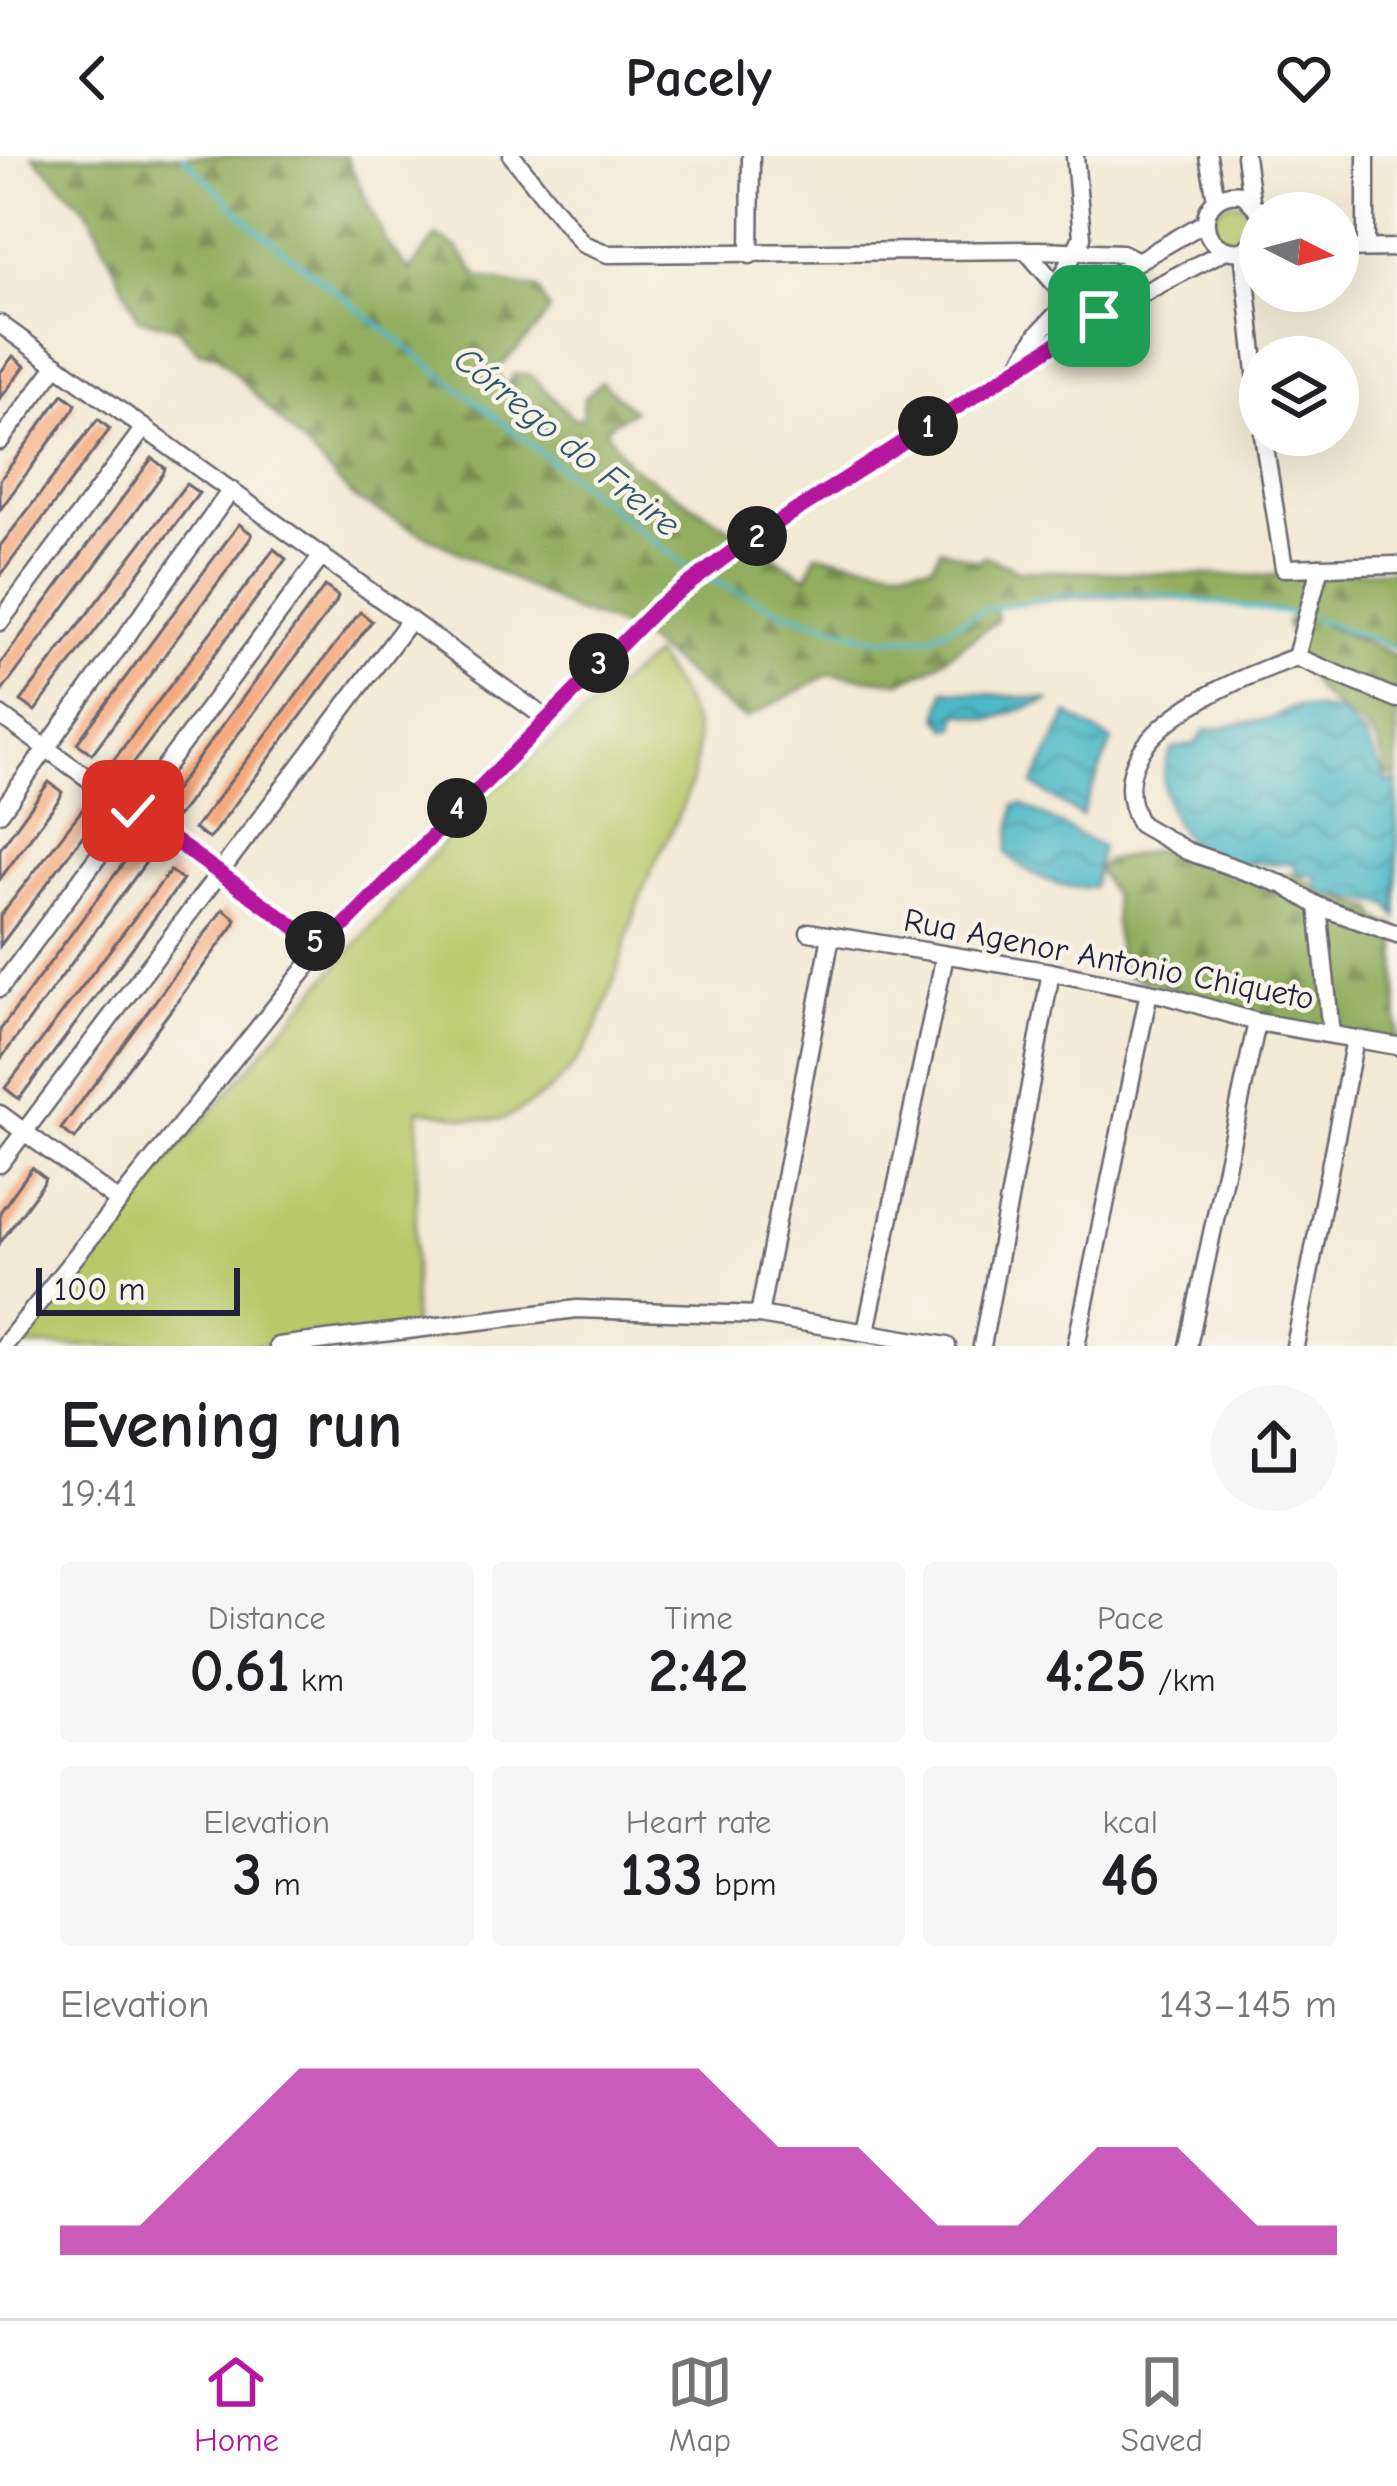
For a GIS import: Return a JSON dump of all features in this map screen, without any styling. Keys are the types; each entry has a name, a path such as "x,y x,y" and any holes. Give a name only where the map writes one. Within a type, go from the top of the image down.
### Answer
{"street":[{"path":"512,156 583,244 597,251 750,255 1078,251 1122,253 1136,260"},
{"path":"750,255 751,156"},
{"path":"1018,368 1064,293 1078,251 1083,223 1076,156"},
{"path":"1064,293 1204,223 1216,199 1208,156"},
{"path":"1246,156 1253,192"},
{"path":"1366,156 1366,248"},
{"path":"1216,199 1239,196"},
{"path":"1204,223 1210,240 1239,243"},
{"path":"1359,248 1397,248"},
{"path":"4,1346 323,947 544,717 658,607 733,551 1099,316 1239,249"},
{"path":"1029,254 1064,293 1099,316"},
{"path":"0,324 544,717"},
{"path":"0,441 57,365"},
{"path":"0,622 144,428"},
{"path":"1266,456 1284,568 1397,565"},
{"path":"0,813 231,490"},
{"path":"0,988 322,556"},
{"path":"1296,657 1320,567"},
{"path":"0,1164 410,620"},
{"path":"1397,699 1296,657 1237,679 1174,713 1138,760 1129,784 1140,824 1162,839 1284,885 1318,906 1397,934"},
{"path":"0,715 323,947"},
{"path":"1318,906 1330,1034"},
{"name":"Rua Agenor Antonio Chiqueto","path":"809,932 1051,972 1149,992 1257,1022 1397,1046"},
{"path":"759,1315 831,936"},
{"path":"866,1331 945,955"},
{"path":"982,1346 1051,972"},
{"path":"1076,1346 1149,992"},
{"path":"1188,1346 1257,1022"},
{"path":"1295,1346 1355,1039"},
{"path":"0,1114 118,1201"},
{"path":"278,1346 578,1309 759,1315 947,1346"}],"green space":[{"path":"33,156 346,156 387,243 410,271 436,236 457,248 479,277 538,289 549,310 497,369 504,389 514,374 530,375 574,419 582,418 584,398 601,382 633,410 605,428 628,464 807,577 816,554 897,567 932,565 941,548 976,561 985,556 1018,570 1252,576 1397,570 1397,649 1323,625 1397,656 1397,776 1386,776 1372,735 1325,699 1312,682 1286,624 1293,614 1179,599 1110,596 995,608 997,621 928,670 899,682 830,674 745,719 624,629 576,612 356,500 216,354 199,352 177,328 138,318 89,212"},
{"path":"1239,203 1239,243 1234,244 1219,238 1213,223 1219,208"},
{"path":"654,655 693,720 697,744 692,781 644,888 593,1034 558,1083 505,1118 481,1120 419,1109 412,1341 383,1346 26,1346 82,1261 477,804"},
{"path":"1184,843 1231,879 1245,874 1269,892 1278,877 1298,873 1316,888 1375,910 1378,919 1397,927 1397,1043 1257,1019 1119,972 1113,896 1097,869 1107,861"}],"water":[{"path":"945,690 1051,700 990,720 958,712 956,727 948,728 939,717"},
{"path":"1294,707 1338,711 1365,736 1387,782 1397,780 1397,917 1389,905 1324,893 1316,888 1316,876 1298,873 1292,863 1215,859 1177,827 1164,778 1173,748 1195,744 1205,730 1270,719"},
{"path":"1068,714 1112,741 1081,816 1033,785"},
{"path":"1022,804 1101,847 1093,887 1046,880 1007,853 1015,805"}],"building":[{"path":"13,356 25,366 0,399 0,373"},
{"path":"63,394 76,404 74,409 0,510 0,480"},
{"path":"98,419 110,429 0,576 0,546"},
{"path":"152,458 165,468 163,474 0,694 0,664"},
{"path":"186,484 199,493 35,711 21,701"},
{"path":"239,524 252,534 250,539 92,754 77,743"},
{"path":"274,549 286,559 123,777 109,766"},
{"path":"325,586 338,596 336,602 177,817 163,806"},
{"path":"360,612 372,621 209,839 194,829"},
{"path":"49,782 62,792 60,798 0,879 0,849"},
{"path":"84,807 97,817 0,946 0,916"},
{"path":"136,846 148,855 147,861 0,1060 0,1030"},
{"path":"170,871 183,880 19,1099 5,1088"},
{"path":"223,909 236,919 234,925 75,1139 61,1129"},
{"path":"32,1168 45,1178 43,1184 0,1243 0,1212"}],"waterway":[{"name":"Córrego do Freire","path":"183,156 254,227 693,572"},
{"name":"Córrego do Freire","path":"709,579 782,611 878,639 929,637 986,609 1065,595 1147,593 1301,615"},
{"name":"Córrego do Freire","path":"1312,618 1397,648"}],"route":[{"path":"133,811 323,947 544,717 658,607 733,551 1099,316"}]}
